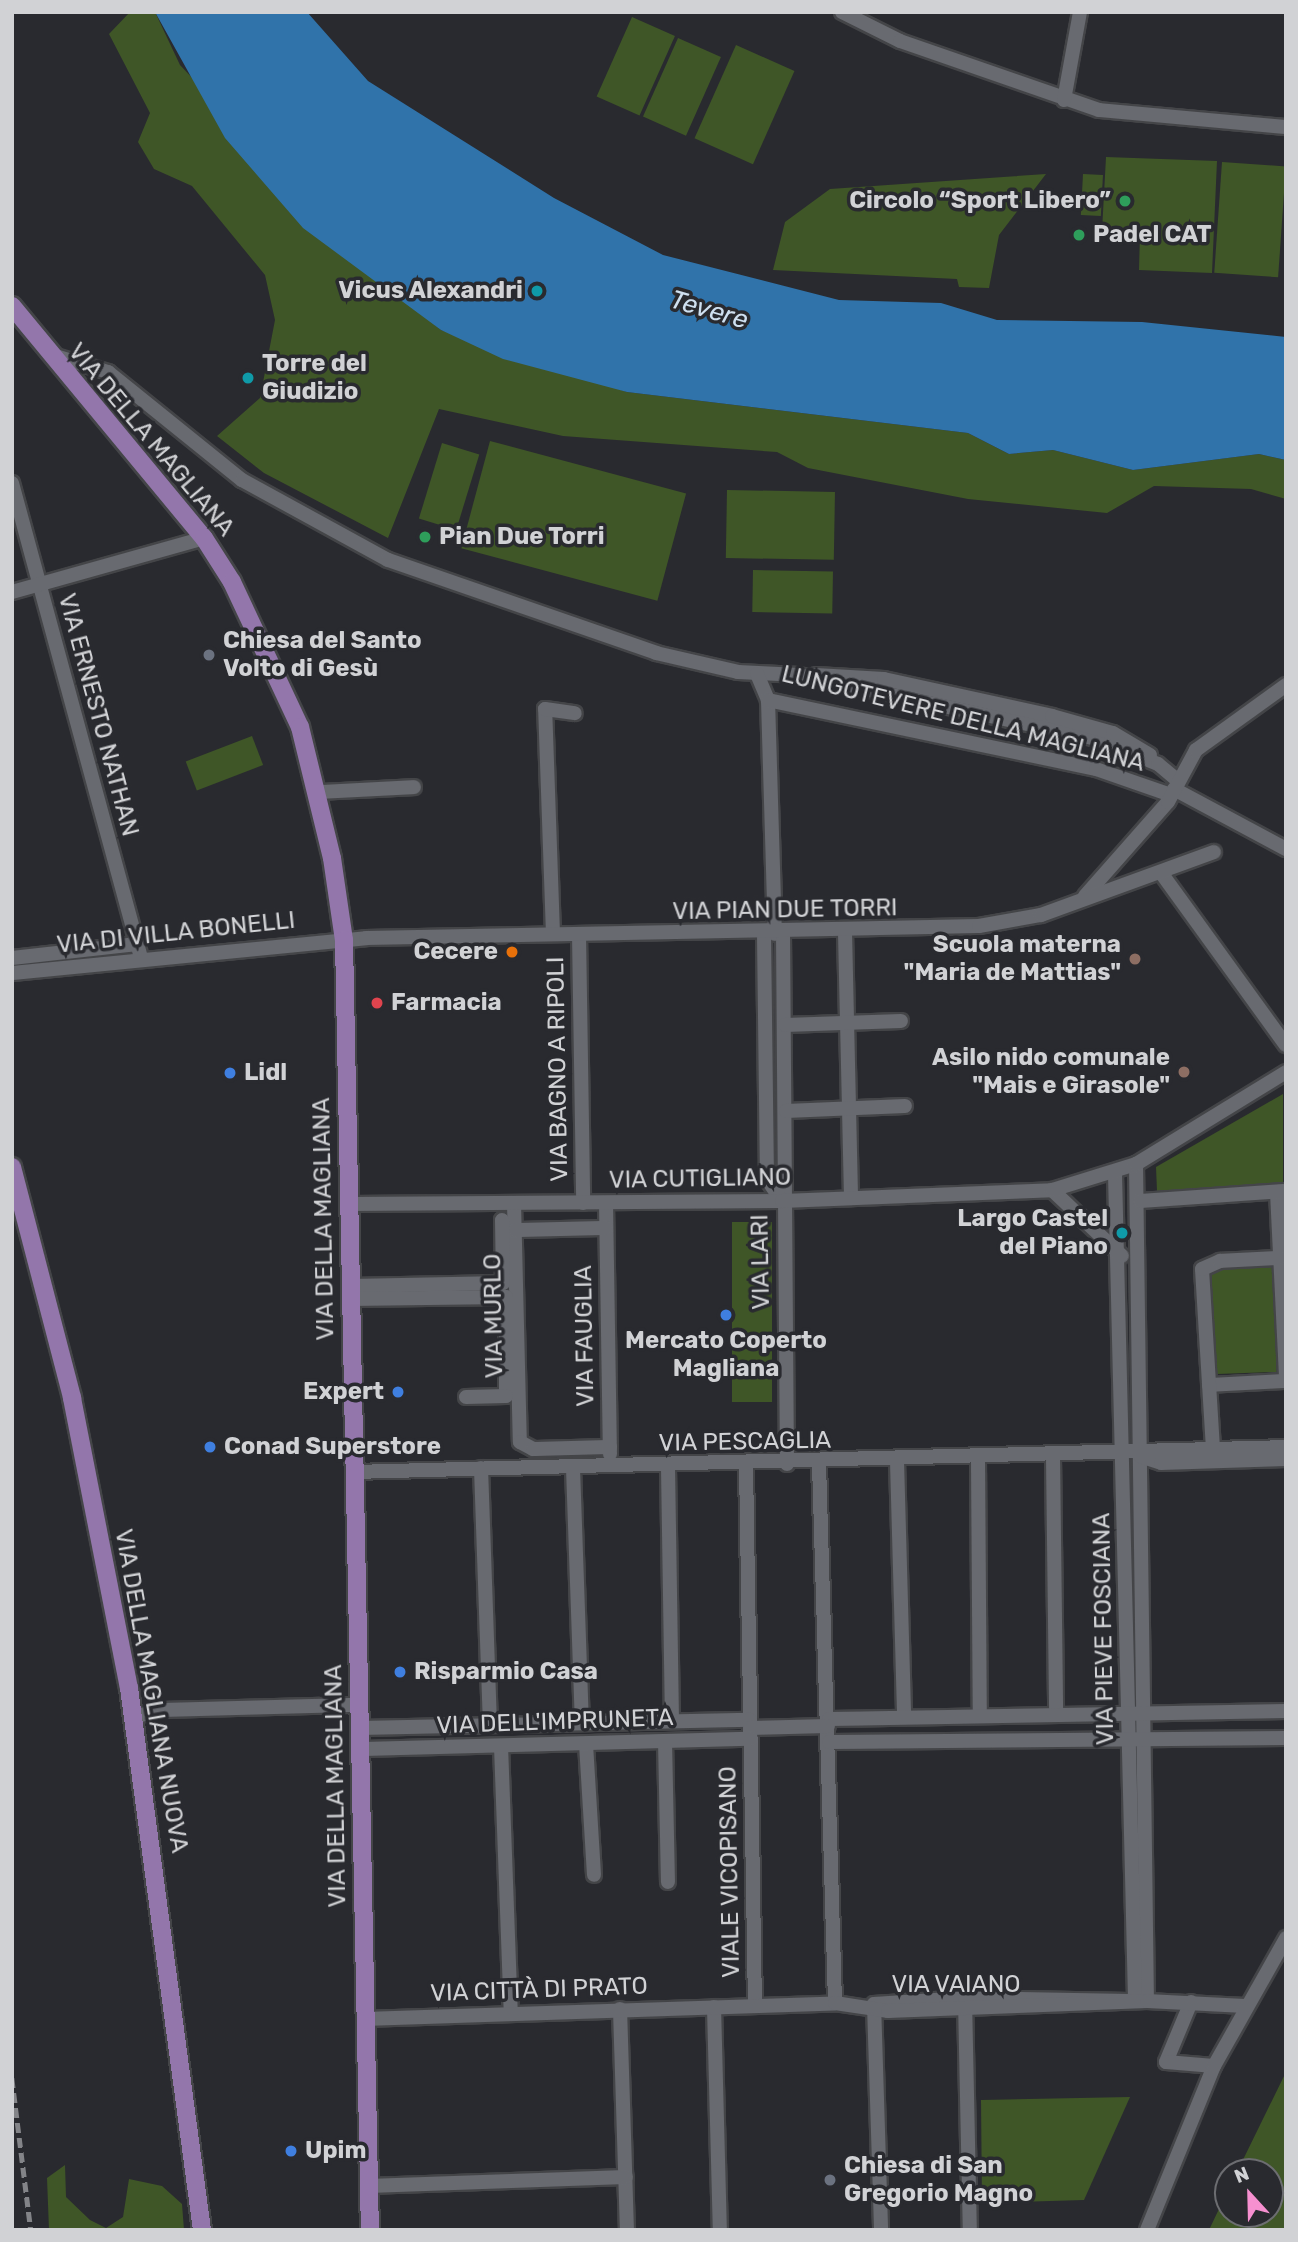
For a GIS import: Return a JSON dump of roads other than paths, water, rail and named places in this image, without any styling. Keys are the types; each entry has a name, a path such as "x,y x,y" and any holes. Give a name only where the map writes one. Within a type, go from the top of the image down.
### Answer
{"main road":[{"name":"VIA DELLA MAGLIANA","path":"12,306 48,354 204,538 282,685 320,793 344,940 370,2230"},
{"name":"VIA DELLA MAGLIANA NUOVA","path":"12,1167 72,1398 134,1717 202,2230"}],"street":[{"path":"842,12 900,41 1064,100 1125,115 1286,127"},
{"path":"1064,100 1080,12"},
{"name":"LUNGOTEVERE DELLA MAGLIANA","path":"48,354 107,372 234,474 348,542 634,647 757,674 799,675 1093,738 1158,764 1174,788"},
{"name":"VIA ERNESTO NATHAN","path":"12,483 141,960"},
{"path":"12,592 204,538"},
{"name":"LUNGOTEVERE DELLA MAGLIANA","path":"757,674 768,700 1174,788 1286,849"},
{"path":"1084,897 1174,788 1196,750 1286,685"},
{"path":"768,700 774,934 767,1179 782,1201"},
{"path":"553,934 545,709 575,712"},
{"path":"320,793 414,787"},
{"name":"VIA PIAN DUE TORRI","path":"344,940 553,934 774,934 1001,923 1163,874 1214,852"},
{"path":"1163,874 1286,1045"},
{"path":"845,932 851,1198"},
{"name":"VIA BAGNO A RIPOLI","path":"579,934 583,1203"},
{"name":"VIA LARI","path":"774,934 785,1025 786,1111 782,1201 787,1464"},
{"name":"VIA DI VILLA BONELLI","path":"12,973 344,940"},
{"name":"VIA DI VILLA BONELLI","path":"12,958 137,944"},
{"path":"785,1025 901,1021"},
{"path":"1052,1190 1115,1174 1136,1164 1286,1072"},
{"path":"786,1111 905,1106"},
{"path":"1136,1164 1140,1201 1281,1191 1280,1258 1286,1374"},
{"path":"1115,1174 1122,1256"},
{"path":"1052,1190 1122,1256"},
{"name":"VIA CUTIGLIANO","path":"349,1204 782,1201 1052,1190"},
{"name":"VIA PIEVE FOSCIANA","path":"1135,1713 1140,1201"},
{"name":"VIA MURLO","path":"514,1203 519,1428 525,1448 610,1447"},
{"name":"VIA FAUGLIA","path":"606,1203 610,1467"},
{"path":"350,1292 503,1283 502,1220"},
{"path":"515,1230 606,1228"},
{"name":"VIA PIEVE FOSCIANA","path":"1122,1256 1123,1455 1136,1740 1137,2001"},
{"path":"1213,1449 1205,1263 1280,1258"},
{"path":"350,1292 506,1297 506,1396 466,1397"},
{"path":"1209,1385 1286,1381"},
{"name":"VIA PESCAGLIA","path":"353,1472 1139,1455 1286,1447"},
{"name":"VIA PESCAGLIA","path":"1139,1455 1161,1463 1286,1459"},
{"path":"1053,1457 1056,1715"},
{"path":"978,1459 980,1716"},
{"path":"897,1461 904,1717"},
{"path":"819,1463 829,1722 835,2003"},
{"name":"VIALE VICOPISANO","path":"746,1464 755,2005"},
{"path":"668,1467 672,1720"},
{"path":"481,1468 490,1725"},
{"path":"573,1468 582,1723"},
{"path":"134,1717 162,1710 359,1705"},
{"name":"VIA DELL'IMPRUNETA","path":"361,1749 665,1741 750,1729 904,1717 1286,1711"},
{"name":"VIA DELL'IMPRUNETA","path":"360,1728 672,1720 750,1729"},
{"path":"829,1742 1286,1738"},
{"path":"665,1741 668,1882"},
{"path":"586,1744 594,1875"},
{"path":"501,1746 511,2014"},
{"path":"1147,2230 1214,2066 1245,2006 1286,1938"},
{"name":"VIA VAIANO","path":"755,2005 1137,2001 1245,2006"},
{"path":"1191,2002 1166,2062 1214,2066"},
{"path":"874,2004 881,2230"},
{"path":"966,2004 970,2230"},
{"name":"VIA CITTÀ DI PRATO","path":"365,2019 755,2005"},
{"path":"714,2007 720,2230"},
{"path":"620,2009 627,2230"},
{"path":"368,2186 626,2178"}],"water":[{"name":"Tevere","path":"155,12 307,12 368,81 554,198 663,255 839,300 941,303 997,320 1142,322 1286,337 1286,460 1259,454 1133,470 1053,450 1009,454 968,433 627,392 503,359 441,330 303,228 225,138"}],"railway":[{"path":"12,2078 31,2230"}],"place":[{"name":"Circolo “Sport Libero”","path":"1125,201"},
{"name":"Padel CAT","path":"1079,235"},
{"name":"Vicus Alexandri","path":"537,291"},
{"name":"Torre del Giudizio","path":"248,378"},
{"name":"Pian Due Torri","path":"425,537"},
{"name":"Chiesa del Santo Volto di Gesù","path":"209,655"},
{"name":"Cecere","path":"512,952"},
{"name":"Scuola materna \"Maria de Mattias\"","path":"1135,959"},
{"name":"Farmacia","path":"377,1003"},
{"name":"Asilo nido comunale \"Mais e Girasole\"","path":"1184,1072"},
{"name":"Lidl","path":"230,1073"},
{"name":"Largo Castel del Piano","path":"1122,1233"},
{"name":"Mercato Coperto Magliana","path":"726,1315"},
{"name":"Expert","path":"398,1392"},
{"name":"Conad Superstore","path":"210,1447"},
{"name":"Risparmio Casa","path":"400,1672"},
{"name":"Upim","path":"291,2151"},
{"name":"Chiesa di San Gregorio Magno","path":"830,2180"}]}
